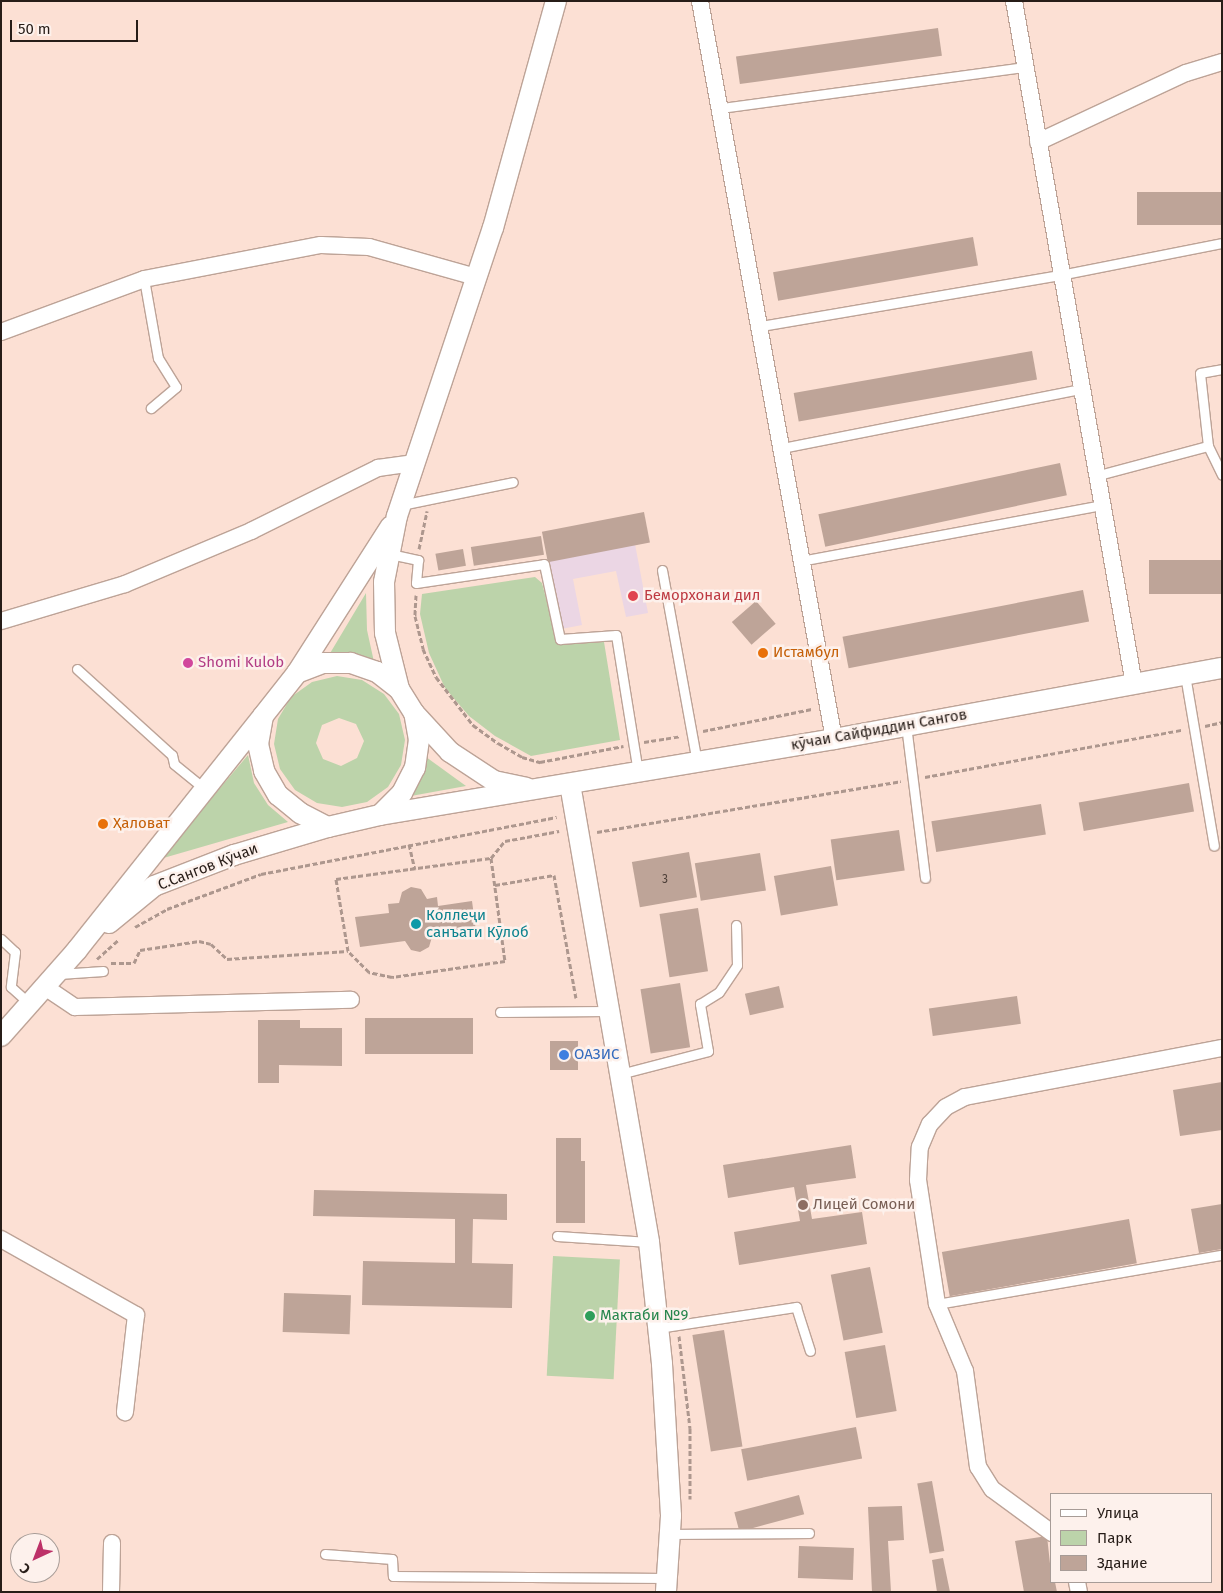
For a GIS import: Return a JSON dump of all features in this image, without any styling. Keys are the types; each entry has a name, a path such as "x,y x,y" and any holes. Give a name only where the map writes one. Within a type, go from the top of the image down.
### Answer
{"street":[{"path":"535,790 494,781 450,752 414,713 399,689 385,633 384,582 399,510 476,277 556,1"},
{"path":"700,1 782,448 800,561 834,739"},
{"path":"1014,1 1095,476 1134,684"},
{"path":"1038,142 1186,73 1222,62"},
{"path":"1,332 144,279 321,246 369,247 476,277"},
{"path":"1,621 125,584 251,531 378,468 415,463"},
{"path":"1,1036 77,950 297,673 399,510"},
{"path":"297,673 323,663 351,663 377,672 399,689"},
{"name":"кӯчаи Сайфиддин Сангов","path":"535,790 834,739 1222,668"},
{"path":"380,815 402,793 415,768 419,740 414,713"},
{"path":"263,716 258,744 264,771 278,795 300,813 328,827 380,815 535,790"},
{"path":"570,784 648,1242 658,1328 669,1534 666,1585"},
{"name":"С.Сангов Кӯчаи","path":"77,950 154,886 234,855 328,827"},
{"path":"50,981 75,1007 351,1000"},
{"path":"1050,1532 992,1489 978,1467 965,1371 937,1304 918,1180 920,1147 930,1124 946,1107 965,1097 1222,1048"},
{"path":"1,1239 136,1315 125,1412"},
{"path":"111,1592 112,1543"}],"lane":[{"path":"721,108 1024,66"},
{"path":"760,326 1060,275 1222,243"},
{"path":"144,279 158,358 176,387 152,408"},
{"path":"1222,369 1200,373 1208,446 1222,475"},
{"path":"782,448 1080,389"},
{"path":"1095,476 1208,446"},
{"path":"399,510 430,499 513,482"},
{"path":"800,561 1101,505"},
{"path":"390,554 418,560 416,583 544,564 560,639 616,635 638,772"},
{"path":"662,570 698,762"},
{"path":"77,669 172,755 174,764 205,789"},
{"path":"1186,675 1214,846"},
{"path":"906,725 925,878"},
{"path":"620,1074 708,1051 700,1004 720,992 737,965 736,925"},
{"path":"1,939 16,952 11,987 30,1004"},
{"path":"50,981 88,972 103,971"},
{"path":"500,1012 609,1011"},
{"path":"557,1236 648,1242"},
{"path":"937,1304 1222,1255"},
{"path":"658,1328 796,1308 810,1350"},
{"path":"669,1534 809,1533"},
{"path":"325,1554 392,1559 393,1576 666,1585"}],"path":[{"path":"418,560 430,499"},
{"path":"416,583 415,616 423,650 436,677 474,725 522,758 540,762 828,706"},
{"path":"132,929 167,909 261,874 409,844 575,814"},
{"path":"491,858 505,961 392,977 370,972 348,951 336,879 491,858 505,841 559,831"},
{"path":"409,844 415,869"},
{"path":"495,885 554,875 576,998"},
{"path":"88,972 102,954 125,935"},
{"path":"103,971 108,964 134,963 140,950 199,941 211,944 227,959 348,951"}],"shaded area":[{"name":"Беморхонаи дил","path":"635,544 648,613 626,617 616,571 573,579 582,625 561,629 548,561"}],"green space":[{"path":"535,577 542,583 558,644 604,642 620,740 531,756 495,736 469,716 445,688 429,653 420,614 422,594"},
{"path":"366,593 367,630 374,662 329,655"},
{"path":"337,676 362,680 384,694 399,714 405,740 401,765 388,787 367,802 342,807 317,803 295,790 280,769 274,744 278,719 291,697 312,682","holes":["339,718 356,724 364,741 357,758 341,766 323,759 316,743 322,725"]},
{"path":"248,755 254,783 268,805 288,822 160,859"},
{"path":"426,757 466,786 411,796"},
{"name":"Мактаби №9","path":"553,1256 620,1260 614,1379 547,1376"}],"building":[{"path":"938,28 942,56 740,84 736,56"},
{"path":"1137,192 1222,192 1222,225 1137,225"},
{"path":"973,237 978,266 778,301 773,272"},
{"path":"1032,351 1037,380 799,422 794,393"},
{"path":"1060,463 1067,495 825,547 818,514"},
{"path":"644,512 650,542 548,562 542,532"},
{"path":"541,536 544,555 474,566 471,547"},
{"path":"463,549 466,566 438,571 435,554"},
{"path":"1149,560 1222,560 1222,594 1149,594"},
{"path":"1083,590 1089,621 849,668 843,637"},
{"path":"756,601 776,624 752,645 732,622"},
{"path":"1189,783 1194,812 1084,831 1079,802"},
{"path":"1041,804 1046,835 936,852 931,821"},
{"path":"899,830 905,871 836,880 831,840"},
{"path":"689,852 697,897 640,907 632,862"},
{"path":"760,853 766,891 701,901 695,863"},
{"path":"831,866 838,905 781,915 774,876"},
{"name":"Коллеҷи санъати Кӯлоб","path":"411,887 421,889 427,899 437,897 438,906 472,901 476,931 432,937 429,947 420,952 411,950 405,941 360,947 355,917 389,913 388,904 399,903 402,892"},
{"path":"698,908 708,971 669,977 659,914"},
{"path":"680,983 690,1047 651,1053 640,989"},
{"path":"779,986 784,1007 750,1015 745,994"},
{"path":"1017,996 1021,1024 933,1036 929,1008"},
{"path":"365,1018 473,1018 473,1054 365,1054"},
{"path":"258,1020 300,1020 300,1028 342,1028 342,1066 279,1065 279,1083 258,1083"},
{"name":"ОАЗИС","path":"550,1041 578,1041 578,1070 550,1070"},
{"path":"1222,1082 1222,1130 1180,1136 1173,1090"},
{"path":"556,1138 581,1138 581,1161 585,1161 585,1223 556,1223"},
{"name":"Лицей Сомони","path":"851,1145 856,1178 806,1185 812,1219 862,1212 867,1244 739,1265 734,1232 800,1221 794,1187 728,1198 723,1165"},
{"path":"314,1190 507,1194 507,1220 473,1219 472,1263 513,1264 512,1308 362,1305 363,1261 455,1263 455,1219 313,1216"},
{"path":"1222,1204 1222,1249 1199,1253 1191,1209"},
{"path":"1129,1219 1137,1263 950,1296 942,1252"},
{"path":"870,1267 883,1333 844,1340 831,1275"},
{"path":"284,1293 351,1295 350,1334 283,1332"},
{"path":"724,1330 742,1447 711,1452 692,1335"},
{"path":"885,1345 897,1411 856,1418 845,1352"},
{"path":"856,1427 862,1458 747,1481 741,1449"},
{"path":"932,1481 944,1551 930,1554 917,1484"},
{"path":"799,1495 804,1514 739,1532 734,1512"},
{"path":"902,1506 904,1540 888,1541 891,1592 872,1592 868,1507"},
{"path":"1047,1536 1050,1583 1055,1583 1057,1592 1024,1592 1015,1541"},
{"path":"799,1546 854,1548 853,1580 798,1578"},
{"path":"943,1558 950,1592 937,1592 932,1560"}],"place":[{"name":"Беморхонаи дил","path":"633,596"},
{"name":"Истамбул","path":"763,653"},
{"name":"Shomi Kulob","path":"188,663"},
{"name":"Ҳаловат","path":"103,824"},
{"name":"Коллеҷи санъати Кӯлоб","path":"416,924"},
{"name":"ОАЗИС","path":"564,1055"},
{"name":"Лицей Сомони","path":"803,1205"},
{"name":"Мактаби №9","path":"590,1316"}]}
